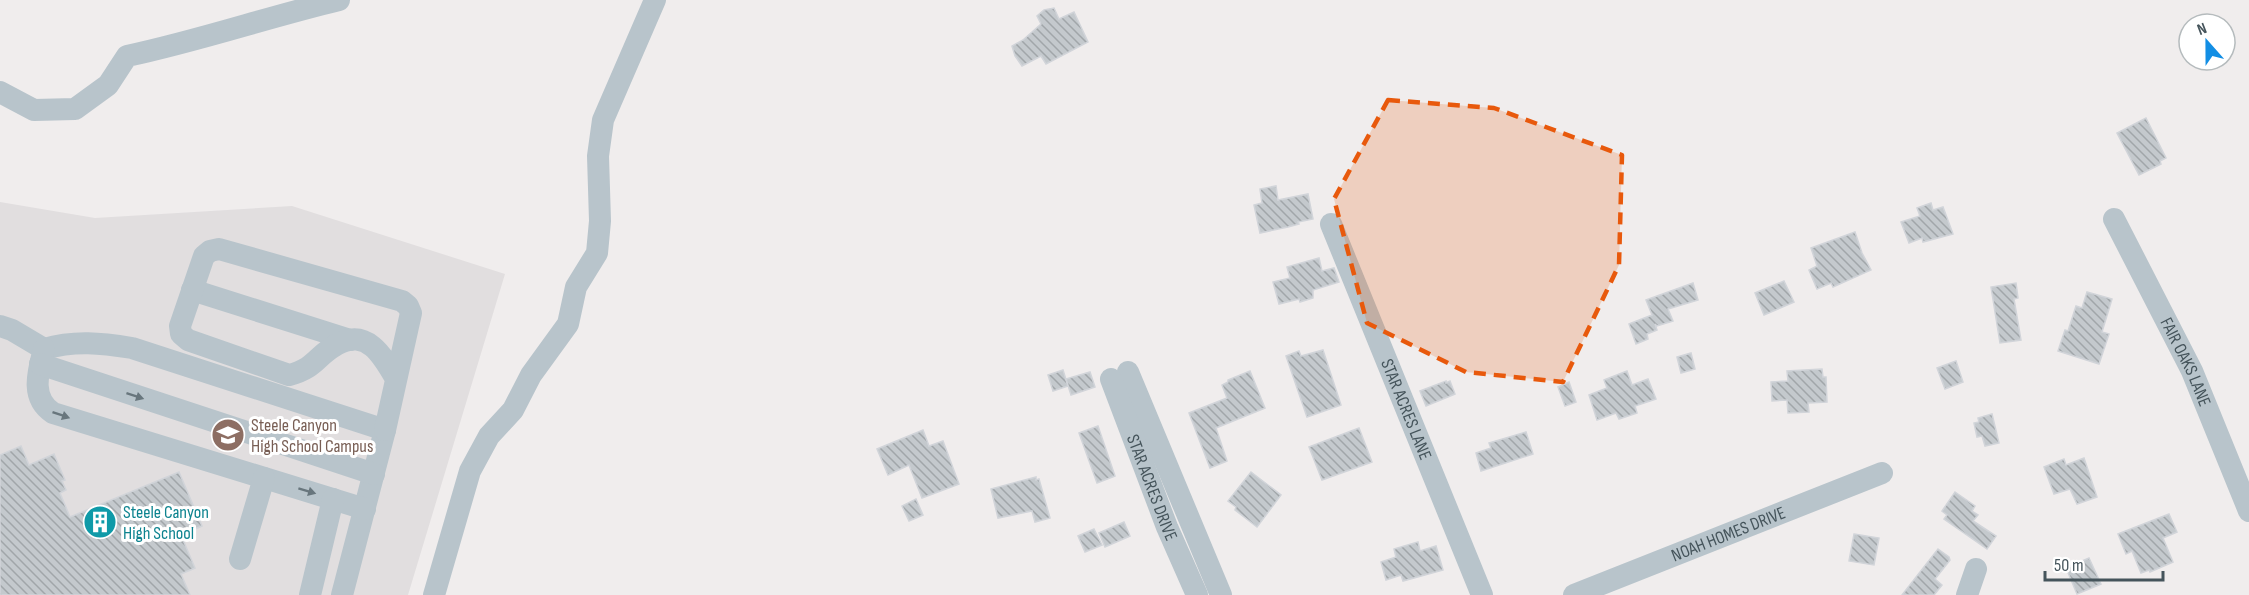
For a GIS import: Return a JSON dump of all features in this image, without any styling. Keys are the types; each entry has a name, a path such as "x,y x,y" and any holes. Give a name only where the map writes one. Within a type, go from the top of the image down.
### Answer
{"street":[{"path":"0,92 34,110 75,109 108,85 127,56 171,47 282,14 339,0"},
{"path":"434,595 470,471 489,435 513,410 531,375 568,324 576,287 597,253 600,221 598,156 603,120 655,0"},
{"name":"FAIR OAKS LANE","path":"2114,219 2192,371 2249,511"},
{"name":"STAR ACRES LANE","path":"1331,224 1482,595"},
{"path":"342,595 396,379 411,313 408,306 402,301 219,249 210,251 204,256 180,326 181,334 188,340 289,375 304,371 334,345 350,340"},
{"path":"192,290 374,346 396,379"},
{"path":"0,326 12,330 42,357 374,474"},
{"path":"365,509 52,413 43,407 38,395 37,375 42,357 65,343 98,342 132,348 384,430"},
{"name":"STAR ACRES DRIVE","path":"1197,595 1167,527 1120,375 1221,595"},
{"name":"NOAH HOMES DRIVE","path":"1574,595 1882,473"},
{"path":"240,559 264,478"},
{"path":"310,595 333,499"},
{"path":"1967,595 1976,569"}],"highlighted area":[{"path":"1388,100 1494,108 1622,155 1619,265 1563,382 1466,372 1367,323 1334,199"}],"shaded area":[{"name":"Steele Canyon High School Campus","path":"0,202 95,218 292,206 505,274 408,595 0,595"}],"building":[{"path":"1054,8 1059,19 1074,12 1088,42 1046,64 1041,56 1022,66 1012,46 1023,40 1041,24 1037,16 1044,10"},
{"path":"2146,118 2166,158 2160,161 2161,164 2139,175 2117,133"},
{"path":"1276,186 1278,200 1308,194 1313,219 1260,233 1254,205 1262,203 1260,189"},
{"path":"1931,203 1933,210 1943,207 1953,234 1923,242 1922,238 1909,243 1901,222 1920,216 1917,208"},
{"path":"1855,232 1871,270 1833,287 1831,283 1817,289 1809,270 1817,266 1811,248"},
{"path":"1319,258 1322,271 1334,268 1339,282 1313,290 1313,298 1279,304 1273,282 1290,278 1287,267"},
{"path":"1784,281 1794,302 1764,315 1755,293"},
{"path":"1693,283 1698,300 1668,309 1673,321 1657,326 1655,324 1657,330 1647,334 1648,339 1636,344 1629,324 1652,315 1646,300"},
{"path":"2016,283 2018,298 2014,299 2021,340 2000,343 1991,287"},
{"path":"2087,292 2112,299 2102,332 2109,334 2099,364 2058,351 2065,330 2068,331 2076,306 2082,308"},
{"path":"1323,350 1341,405 1307,417 1286,356 1299,351 1301,356"},
{"path":"1691,353 1695,369 1681,373 1677,357"},
{"path":"1956,361 1963,382 1945,389 1937,368"},
{"path":"1822,369 1823,377 1826,377 1827,402 1808,403 1809,412 1788,413 1787,400 1772,401 1771,382 1788,381 1787,371"},
{"path":"1063,370 1068,386 1053,391 1048,375"},
{"path":"1250,371 1265,408 1216,428 1227,461 1210,468 1189,413 1227,398 1222,385"},
{"path":"1627,371 1632,385 1648,379 1656,399 1635,406 1637,413 1619,419 1616,413 1597,420 1589,395 1607,388 1604,380"},
{"path":"1090,372 1095,387 1071,395 1066,379"},
{"path":"1446,381 1446,383 1450,381 1455,394 1426,406 1420,391"},
{"path":"1569,382 1576,402 1565,406 1558,387"},
{"path":"1992,414 1999,443 1985,446 1982,436 1977,437 1974,423 1979,422 1978,418"},
{"path":"1098,426 1115,476 1097,483 1079,433"},
{"path":"1359,428 1372,462 1322,480 1309,447"},
{"path":"923,430 929,446 943,441 959,484 922,498 909,465 888,475 877,449"},
{"path":"1526,432 1533,454 1481,471 1476,453 1491,448 1489,443"},
{"name":"Steele Canyon High School","path":"21,446 29,465 54,454 65,480 62,481 66,490 60,493 70,517 179,472 202,526 181,535 195,568 181,574 190,595 0,595 0,455"},
{"path":"2084,458 2097,497 2077,504 2070,489 2054,494 2044,467 2064,459 2066,465"},
{"path":"1251,472 1281,495 1257,527 1235,510 1236,507 1228,501"},
{"path":"1036,477 1036,480 1039,479 1050,518 1035,522 1032,511 998,518 991,489"},
{"path":"1955,492 1975,506 1972,511 1978,515 1973,521 1996,536 1987,549 1944,519 1947,515 1942,511"},
{"path":"916,499 923,515 909,521 902,506"},
{"path":"2169,514 2177,532 2163,538 2173,562 2150,572 2149,570 2141,573 2132,551 2126,554 2118,534"},
{"path":"1124,522 1130,536 1105,547 1099,533"},
{"path":"1094,529 1102,545 1085,552 1078,536"},
{"path":"1854,534 1879,538 1874,565 1849,561"},
{"path":"1418,542 1420,551 1436,546 1443,570 1403,581 1401,575 1386,580 1381,562 1396,557 1394,549"},
{"path":"1938,549 1950,560 1935,579 1942,585 1934,595 1902,595"},
{"path":"2089,558 2101,584 2077,594 2066,568"}],"place":[{"name":"Steele Canyon High School Campus","path":"228,435"},
{"name":"Steele Canyon High School","path":"100,522"}]}
